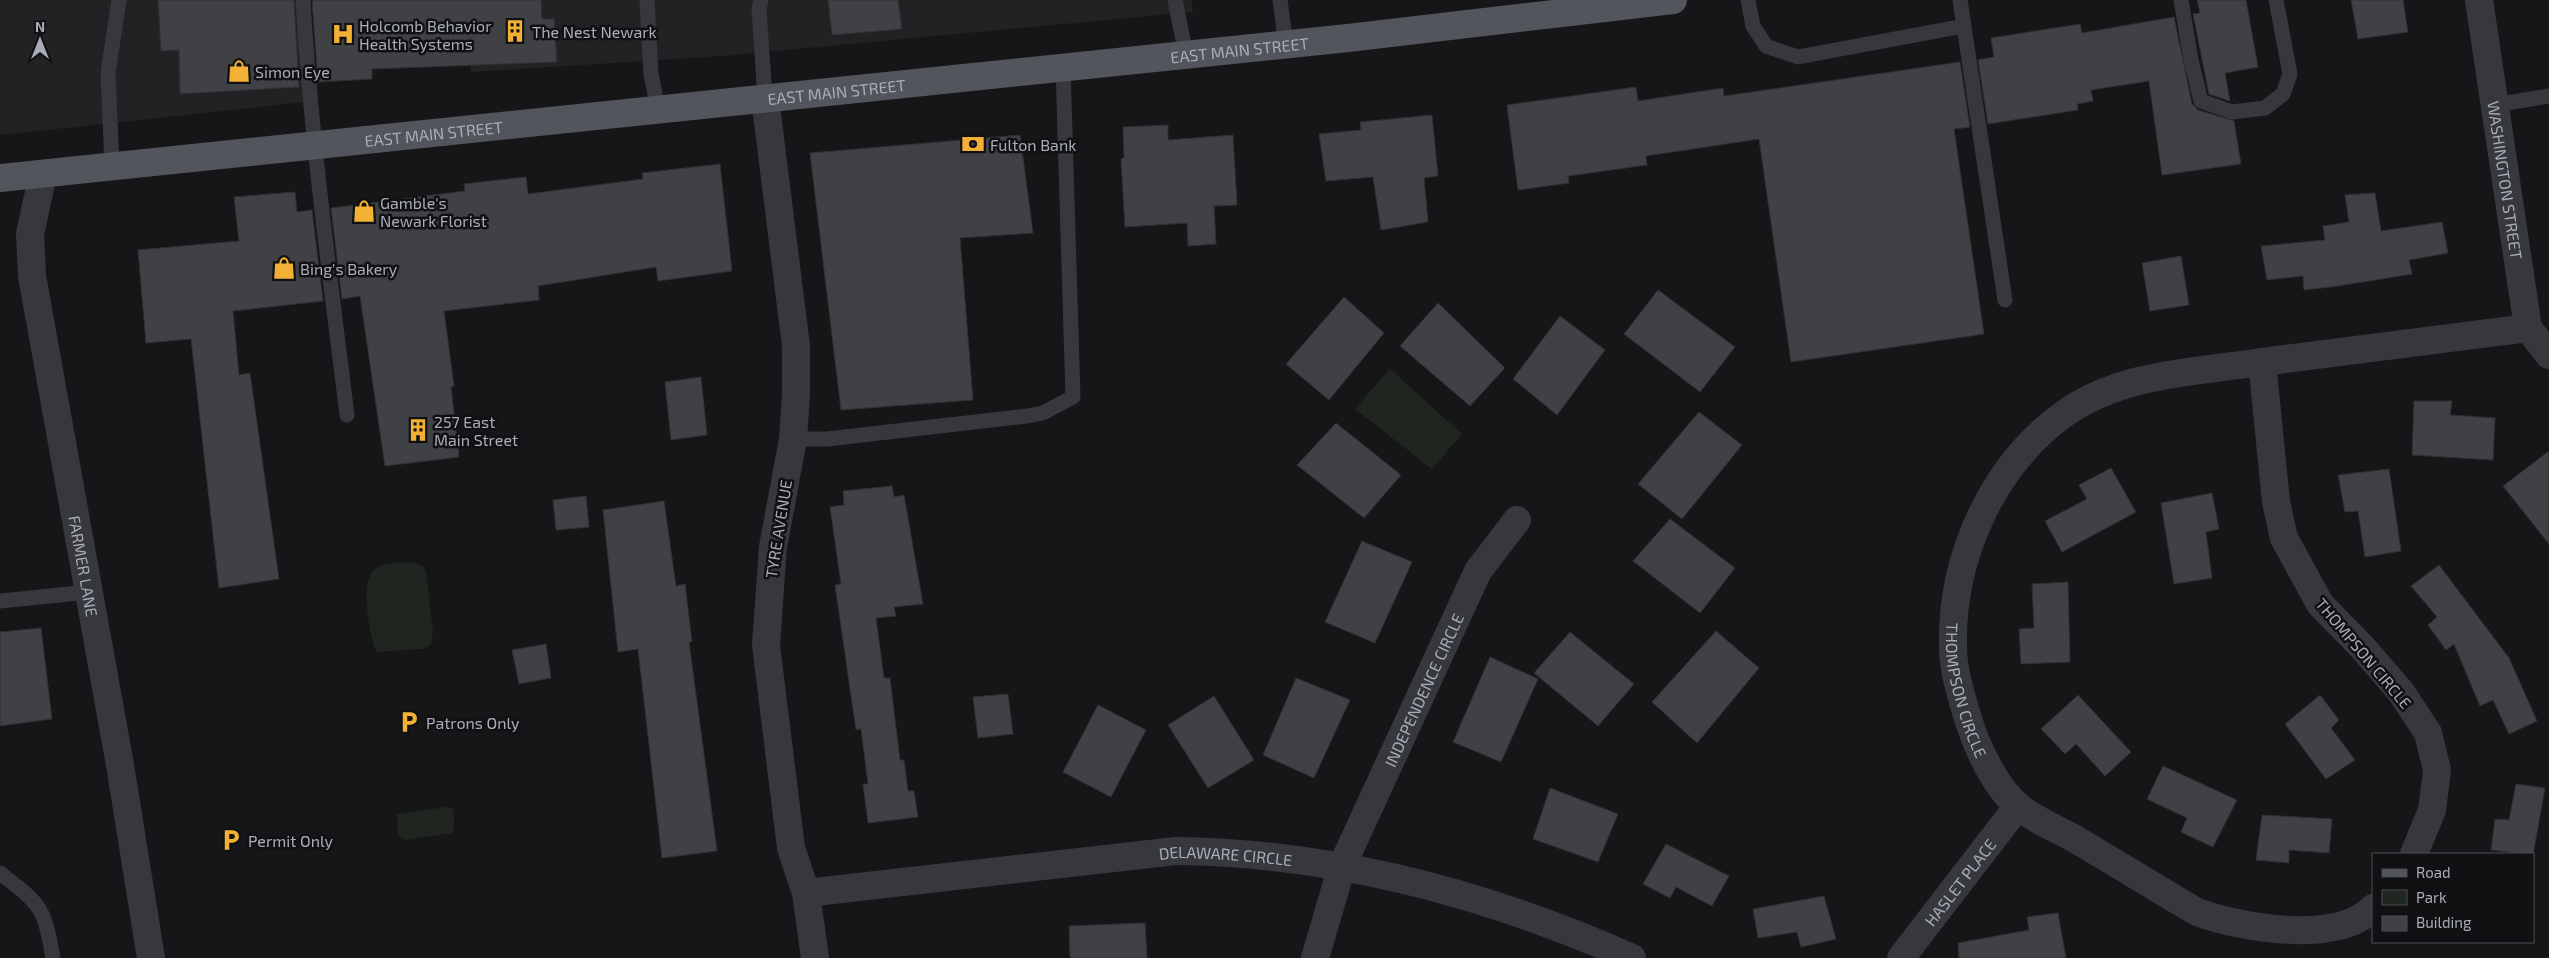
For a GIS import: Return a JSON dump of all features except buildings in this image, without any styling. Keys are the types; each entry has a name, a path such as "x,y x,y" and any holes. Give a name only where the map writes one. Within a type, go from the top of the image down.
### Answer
{"main road":[{"name":"EAST MAIN STREET","path":"0,178 1286,45 1558,7 1673,0"}],"street":[{"name":"WASHINGTON STREET","path":"2479,0 2528,328"},
{"name":"TYRE AVENUE","path":"765,98 796,346 796,393 793,439 773,547 766,645 791,848 806,893 815,958"},
{"name":"FARMER LANE","path":"43,174 30,234 32,276 120,765 151,958"},
{"path":"2528,328 2549,354"},
{"name":"THOMPSON CIRCLE","path":"2372,909 2368,913 2334,928 2267,929 2222,921 2197,912 2018,806 1986,766 1960,693 1953,649 1954,611 1960,581 1969,549 1987,504 2006,471 2030,442 2064,414 2096,395 2131,382 2262,362 2528,328"},
{"name":"THOMPSON CIRCLE","path":"2262,362 2276,502 2284,538 2320,604 2362,647 2401,692 2428,733 2437,770 2432,810 2414,853"},
{"name":"INDEPENDENCE CIRCLE","path":"1315,958 1342,866 1478,571 1517,520"},
{"name":"HASLET PLACE","path":"1900,958 2018,806"},
{"name":"DELAWARE CIRCLE","path":"806,893 1176,851 1235,852 1342,866 1497,904 1566,929 1632,958"}],"lane":[{"path":"112,167 108,73 119,0"},
{"path":"303,0 307,71 347,415"},
{"path":"647,0 651,74 658,110"},
{"path":"761,0 759,9 765,98"},
{"path":"1175,0 1186,55"},
{"path":"1280,0 1286,45"},
{"path":"1748,0 1753,26 1766,46 1798,57 1964,26"},
{"path":"1960,0 2005,300"},
{"path":"2181,0 2191,60 2202,101 2232,112 2265,108 2283,94 2290,74 2276,0"},
{"path":"793,439 827,439 1027,416 1043,413 1073,398 1063,68"},
{"path":"2495,105 2549,96"},
{"path":"0,601 89,592"},
{"path":"0,873 37,903 46,921 53,958"}],"shaded area":[{"path":"0,0 299,0 306,102 0,135"},
{"path":"468,0 1192,0 1193,12 722,56 471,72"}],"green space":[{"path":"1390,369 1462,434 1432,469 1355,409"},
{"path":"414,562 423,566 426,572 433,632 431,645 423,649 376,652 367,609 370,575 375,569 384,565"},
{"path":"446,807 452,808 453,811 454,824 452,833 405,840 398,836 397,814"}],"place":[{"name":"The Nest Newark","path":"515,31"},
{"name":"Holcomb Behavior Health Systems","path":"343,34"},
{"name":"Simon Eye","path":"239,71"},
{"name":"Fulton Bank","path":"973,144"},
{"name":"Gamble's Newark Florist","path":"364,211"},
{"name":"Bing's Bakery","path":"284,268"},
{"name":"257 East Main Street","path":"418,430"},
{"name":"Patrons Only","path":"409,722"},
{"name":"Permit Only","path":"231,840"}]}
